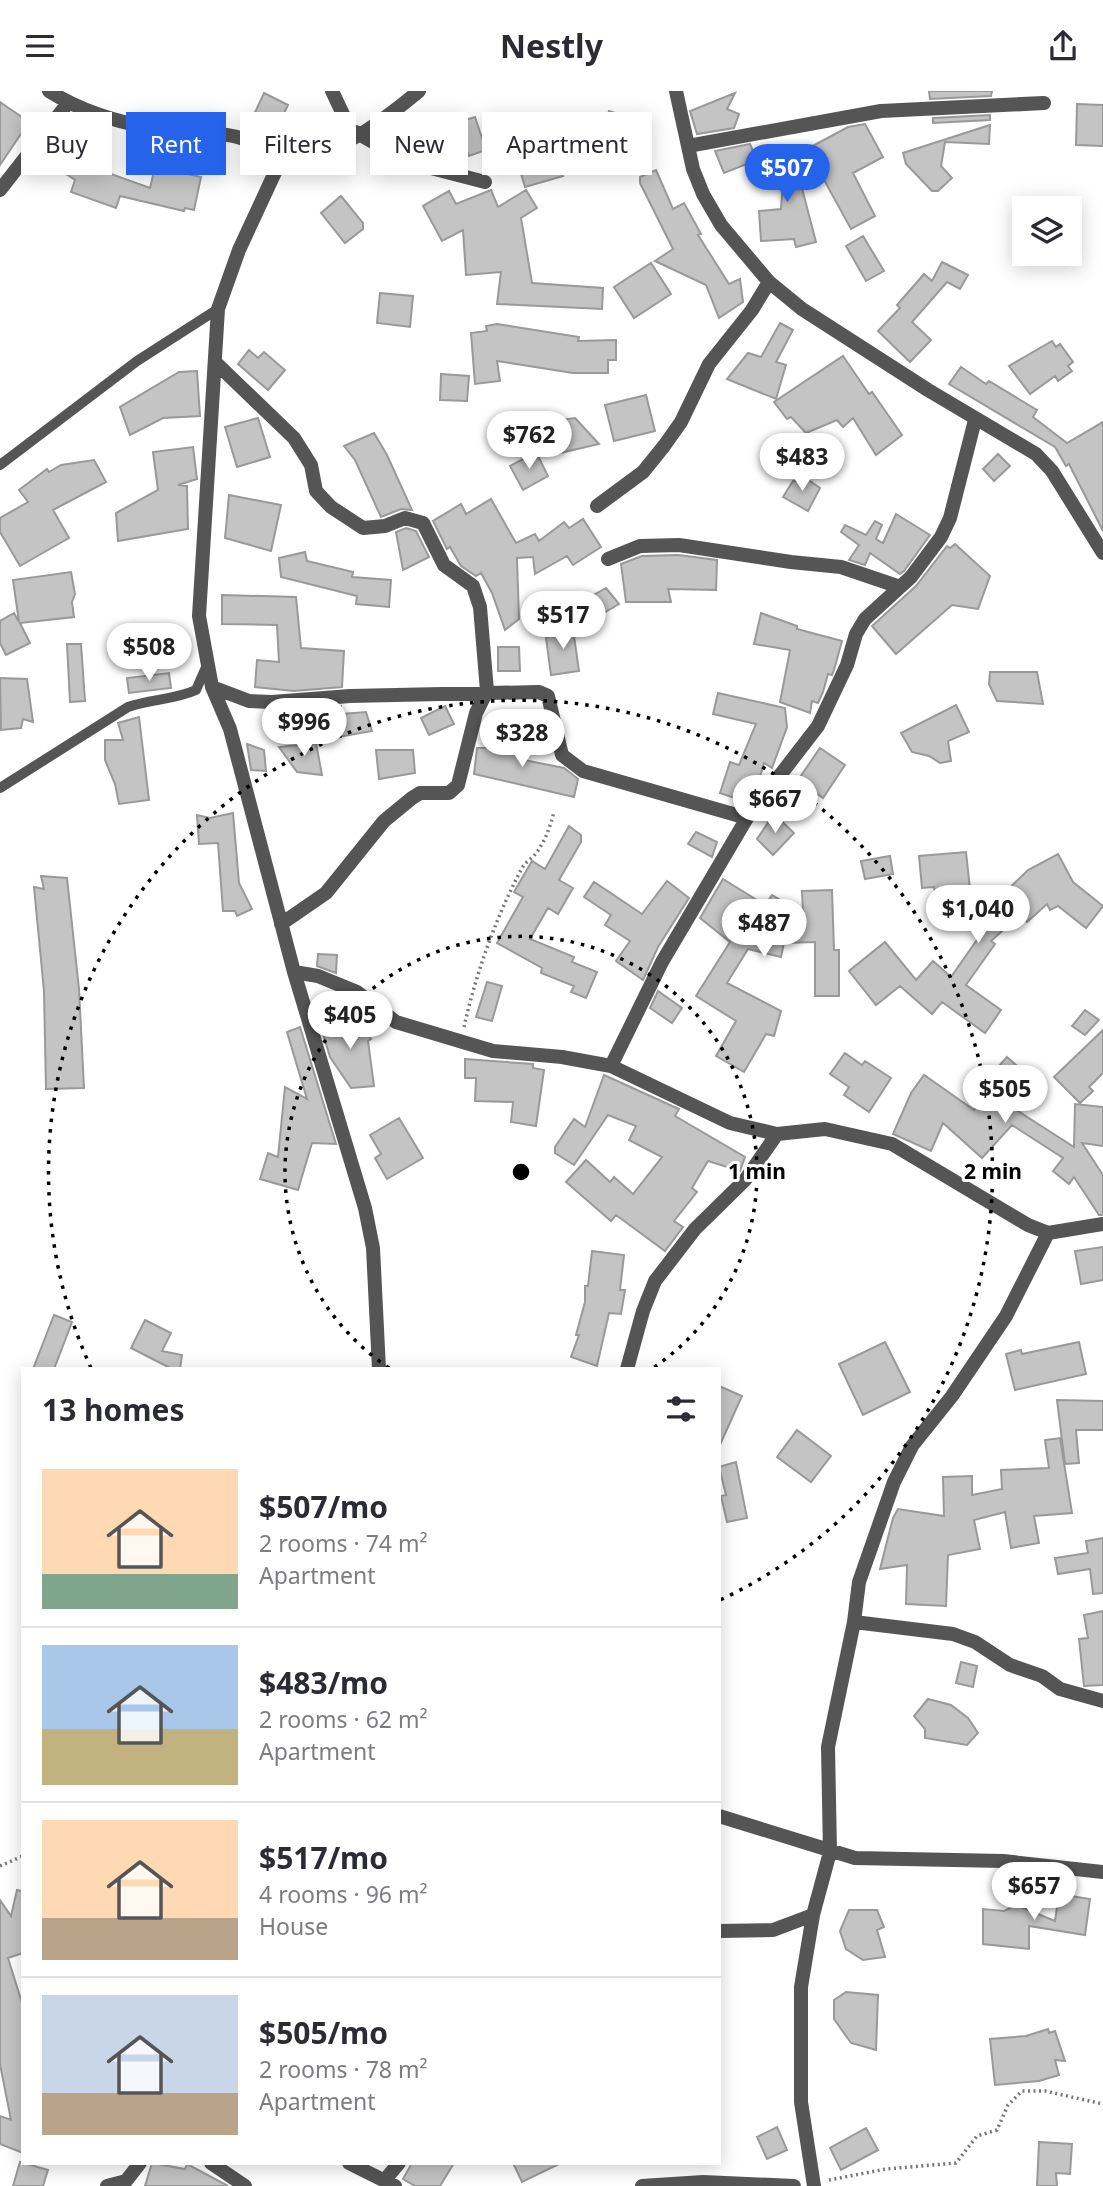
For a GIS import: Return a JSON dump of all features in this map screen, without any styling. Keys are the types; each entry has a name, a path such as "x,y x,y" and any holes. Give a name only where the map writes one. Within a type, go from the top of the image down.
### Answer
{"street":[{"path":"48,91 68,103 132,125 240,138"},
{"path":"332,91 350,129 358,134 408,162 485,182"},
{"path":"358,134 419,91"},
{"path":"676,91 688,146 703,194 721,225 769,282 802,309 975,420 1023,445 1043,461 1103,553"},
{"path":"0,190 68,103"},
{"path":"688,146 881,111 1044,103"},
{"path":"274,175 239,250 218,309 199,579 200,627 212,687 230,729 294,972 365,1208 373,1248 379,1367"},
{"path":"597,506 643,472 664,446 681,422 709,364 752,310 769,282"},
{"path":"215,362 294,438 312,465 316,491 350,522 374,528 405,518 423,523 444,565 473,586 480,607 487,691 476,713 458,785 449,793 420,793 412,798 384,821 326,893 281,924"},
{"path":"611,1066 662,962 747,818 818,726 847,665 856,634 864,619 900,587 941,537 950,518 975,420"},
{"path":"608,559 640,545 679,545 791,562 841,566 900,587"},
{"path":"212,687 249,701 272,702 350,696 467,695 487,691 525,690 548,696 562,755 583,771 747,818"},
{"path":"294,972 357,992 396,1022 460,1043 493,1051 562,1057 611,1066 730,1122 777,1135 825,1129 892,1144 1028,1225 1048,1233 1103,1224"},
{"path":"628,1367 643,1311 655,1281 695,1229 745,1180 777,1135"},
{"path":"814,2185 801,2102 801,1987 813,1915 830,1852 828,1747 854,1622 859,1582 894,1482 912,1446 952,1396 1006,1316 1048,1233"},
{"path":"854,1622 953,1634 975,1642 1010,1665 1042,1676 1060,1689 1103,1700"},
{"path":"721,1817 855,1858 1003,1861 1103,1872"},
{"path":"721,1931 774,1930 813,1915"},
{"path":"107,2186 126,2181 138,2165"},
{"path":"214,2165 245,2186"},
{"path":"353,2165 389,2183 398,2165"},
{"path":"642,2186 703,2182 794,2186"}],"lane":[{"path":"0,465 137,361 218,309"},
{"path":"0,788 128,706 149,699 183,696 196,690 207,665"}],"path":[{"path":"460,1043 472,986 496,926 524,865 535,855 549,832 554,812"},
{"path":"0,1866 21,1857"},
{"path":"814,2185 886,2169 956,2163 977,2136 997,2130 1008,2105 1022,2091 1045,2091 1103,2104"}],"building":[{"path":"929,91 992,91 991,96 930,99"},
{"path":"264,93 288,105 285,112 255,112"},
{"path":"735,93 727,109 739,114 734,128 697,134 690,111"},
{"path":"0,102 21,116 21,134 0,165"},
{"path":"1077,104 1103,105 1103,146 1076,145"},
{"path":"990,115 990,120 933,123 933,118"},
{"path":"475,117 482,138 482,151 469,156 468,154 468,119"},
{"path":"865,124 883,157 853,173 875,216 851,229 807,149 848,127"},
{"path":"990,125 989,144 945,142 941,166 952,178 938,191 932,191 906,164 903,153"},
{"path":"750,144 757,160 724,173 715,151"},
{"path":"774,146 791,146 816,242 796,247 794,239 761,241 759,211 781,209 783,179 769,169"},
{"path":"656,170 673,209 684,203 701,234 698,235 729,284 740,279 743,302 719,318 706,285 655,261 673,249 640,183 640,177 652,175"},
{"path":"112,174 150,188 153,175 201,177 194,210 185,208 184,211 120,196 116,208 71,192 75,180 68,175"},
{"path":"521,175 563,176 525,187"},
{"path":"491,190 498,207 526,190 537,208 521,218 532,283 603,288 602,309 497,304 501,272 466,275 463,230 442,241 423,206 449,191 456,204"},
{"path":"341,196 363,223 363,229 345,243 321,213"},
{"path":"863,236 884,271 866,281 846,246"},
{"path":"942,262 968,275 960,289 947,282 912,322 931,340 910,362 878,331 900,308 897,305 924,274 932,281"},
{"path":"651,263 671,294 634,318 614,287"},
{"path":"380,293 413,296 410,327 377,323"},
{"path":"780,323 793,330 776,362 786,365 776,399 727,379 748,353 761,357"},
{"path":"497,324 579,337 578,341 616,340 616,360 608,360 608,373 573,373 497,361 500,381 475,384 471,333 487,331 486,326"},
{"path":"1052,341 1056,347 1060,344 1073,362 1068,366 1072,371 1058,381 1055,376 1030,394 1009,366"},
{"path":"249,350 258,358 264,352 285,370 268,390 238,364"},
{"path":"843,356 902,435 876,455 853,418 843,427 837,420 806,433 791,417 787,419 774,402"},
{"path":"961,367 986,384 989,381 1037,410 1033,417 1067,443 1103,422 1103,531 1069,464 1066,466 1055,447 949,384"},
{"path":"197,371 200,416 163,418 130,435 120,407 179,372"},
{"path":"441,374 469,376 467,401 440,400"},
{"path":"646,395 655,431 614,441 605,405"},
{"path":"258,418 270,457 237,467 225,427"},
{"path":"575,418 599,444 552,455 548,426 554,421"},
{"path":"374,433 412,510 401,509 381,517 355,460 344,446"},
{"path":"193,447 197,479 178,485 187,486 188,529 118,541 116,513 158,490 153,452"},
{"path":"536,452 548,476 523,490 510,466"},
{"path":"998,454 1010,466 994,481 983,469"},
{"path":"94,460 106,482 53,510 69,538 20,566 0,532 0,518 28,502 19,490 47,469 49,472 61,465"},
{"path":"803,476 820,488 808,511 783,497 793,481 800,481"},
{"path":"229,495 281,505 271,551 225,538"},
{"path":"491,499 516,543 535,534 539,541 564,522 569,528 583,519 601,547 573,565 567,556 535,574 533,557 517,558 519,619 505,630 492,593 481,573 476,576 461,566 450,547 447,549 433,521 461,504 466,514"},
{"path":"896,514 930,535 904,571 900,574 870,553 865,565 849,560 859,545 841,532 845,525 866,535 875,521 882,525 876,539 883,543"},
{"path":"406,528 416,531 429,557 403,570 396,532"},
{"path":"955,544 990,576 978,609 952,605 896,654 872,626 916,586 947,546 950,548"},
{"path":"305,552 307,561 353,572 352,577 391,580 389,607 356,604 357,596 281,577 279,558"},
{"path":"678,555 717,560 716,590 668,589 671,602 626,602 621,564 642,556"},
{"path":"71,572 75,594 72,602 74,617 20,623 30,643 6,655 0,643 0,621 14,613 19,622 13,580"},
{"path":"606,588 619,604 588,622 578,604"},
{"path":"222,595 296,597 301,648 344,651 342,687 294,691 255,687 257,660 279,662 277,625 222,624"},
{"path":"761,613 797,626 797,629 842,641 832,675 828,674 818,703 812,701 810,713 780,702 790,650 754,644"},
{"path":"572,622 579,671 551,675 546,638"},
{"path":"67,644 81,644 85,701 70,702"},
{"path":"498,647 519,647 520,671 498,671"},
{"path":"990,672 1037,672 1043,704 997,701 989,684"},
{"path":"169,673 171,688 129,693 127,678"},
{"path":"0,678 27,679 33,722 23,719 21,728 1,730"},
{"path":"718,693 785,708 787,727 772,768 764,763 755,793 747,802 720,793 730,762 739,765 756,724 713,714"},
{"path":"956,705 969,732 948,741 951,761 940,763 929,756 912,752 901,733"},
{"path":"341,706 341,714 366,712 372,731 321,740 314,708"},
{"path":"445,706 454,724 429,735 421,718"},
{"path":"139,717 149,800 119,804 115,784 105,760 105,740 123,740 118,723"},
{"path":"497,736 520,736 519,759 564,768 578,779 574,797 474,774 477,748 497,748"},
{"path":"316,743 322,775 297,772 279,747"},
{"path":"247,744 264,750 266,771 251,770"},
{"path":"820,748 845,765 823,798 798,780"},
{"path":"376,750 413,750 415,773 379,779"},
{"path":"233,813 239,883 252,909 237,916 235,911 223,911 218,843 199,844 197,815 210,818"},
{"path":"774,814 794,833 773,855 757,839"},
{"path":"569,826 581,835 581,842 559,880 573,888 558,914 548,908 530,939 574,957 572,962 597,972 586,998 571,992 574,986 541,973 542,968 497,943 523,897 514,892 532,861 545,869"},
{"path":"696,832 717,842 712,857 688,844"},
{"path":"966,852 970,889 935,892 934,887 922,888 919,856"},
{"path":"1058,854 1073,882 1103,906 1086,928 1058,906 1050,910 1047,904 1027,922 1020,915 991,941 995,944 966,985 1001,1010 985,1033 942,1002 932,1014 900,986 876,1005 849,971 885,942 916,980 933,961 951,977 990,921 986,917 992,912 981,900 993,889 1000,897 1028,870"},
{"path":"890,856 893,874 865,879 861,861"},
{"path":"41,876 67,878 79,989 84,1088 46,1089 44,991 34,887 44,889"},
{"path":"723,879 765,905 772,895 803,913 802,891 832,890 834,950 839,950 839,996 815,996 815,942 784,943 781,957 748,949 727,983 781,1011 774,1036 766,1034 744,1072 716,1056 736,1021 696,996 730,942 700,918"},
{"path":"667,881 689,898 658,947 643,980 616,961 630,941 605,925 611,915 584,897 594,882 642,914"},
{"path":"318,954 337,955 336,973 317,966"},
{"path":"487,982 502,986 492,1021 476,1017"},
{"path":"658,991 682,1008 672,1023 650,1008"},
{"path":"1085,1010 1099,1020 1085,1035 1072,1026"},
{"path":"332,1015 335,1031 357,1017 371,1039 368,1041 374,1086 351,1088 330,1057 319,1020"},
{"path":"300,1027 336,1144 312,1143 298,1190 260,1179 268,1153 278,1157 285,1087 307,1099 287,1032"},
{"path":"1103,1030 1103,1073 1089,1087 1093,1091 1080,1103 1054,1077"},
{"path":"845,1053 862,1065 865,1061 891,1078 869,1112 844,1095 849,1087 830,1074"},
{"path":"1007,1057 1040,1086 1018,1111 1074,1147 1075,1104 1103,1107 1103,1146 1082,1143 1103,1175 1103,1215 1099,1215 1074,1177 1069,1184 1053,1171 1063,1158 1012,1125 982,1158 943,1123 931,1151 893,1134 911,1093 924,1075 974,1110 998,1083 990,1076"},
{"path":"465,1059 533,1064 533,1068 544,1070 536,1126 511,1122 513,1102 475,1101 476,1078 465,1078"},
{"path":"604,1075 679,1109 675,1116 745,1157 740,1171 708,1161 692,1188 697,1192 674,1221 683,1227 665,1251 616,1215 611,1221 566,1182 586,1160 610,1182 614,1177 633,1194 662,1157 629,1140 636,1126 608,1115 574,1165 555,1153 555,1147 574,1119 585,1127"},
{"path":"399,1118 423,1158 387,1179 375,1158 381,1154 370,1135"},
{"path":"1103,1247 1103,1280 1081,1284 1075,1251"},
{"path":"592,1251 624,1255 620,1290 625,1290 621,1314 609,1313 597,1366 571,1357 579,1335 576,1335 585,1302 585,1286 588,1286"},
{"path":"54,1315 72,1322 55,1367 34,1367"},
{"path":"145,1320 171,1333 162,1351 182,1355 180,1367 168,1367 131,1348"},
{"path":"885,1342 910,1392 863,1415 839,1364"},
{"path":"1079,1342 1086,1374 1015,1390 1006,1354 1021,1350 1022,1354"},
{"path":"721,1387 742,1396 721,1443"},
{"path":"1057,1400 1103,1401 1103,1430 1076,1430 1079,1463 1065,1464"},
{"path":"797,1430 831,1456 811,1482 777,1457"},
{"path":"1060,1438 1072,1513 1034,1516 1039,1543 1011,1548 1005,1512 974,1520 980,1549 948,1555 946,1606 906,1604 907,1565 880,1569 893,1518 898,1509 944,1516 943,1477 972,1476 972,1495 1002,1489 1001,1470 1049,1468 1045,1440"},
{"path":"736,1462 747,1518 727,1522 721,1496 726,1495 721,1466"},
{"path":"1103,1538 1103,1593 1093,1594 1090,1569 1058,1574 1055,1558 1088,1553 1086,1541"},
{"path":"1103,1611 1103,1685 1084,1686 1079,1639 1088,1638 1084,1615"},
{"path":"961,1662 977,1666 973,1687 956,1683"},
{"path":"928,1699 951,1705 968,1718 978,1733 967,1745 925,1738 925,1729 914,1716"},
{"path":"17,1890 21,1891 21,1954 8,1958 21,2000 21,2152 0,2144 0,2116 11,2120 0,2064 0,1900 11,1916"},
{"path":"1059,1894 1090,1899 1085,1935 1029,1926 1029,1949 983,1944 983,1909 1004,1911 1016,1905 1055,1921"},
{"path":"849,1910 877,1910 884,1927 877,1930 885,1957 863,1960 846,1949 840,1931"},
{"path":"846,1992 878,1995 876,2050 851,2043 834,2019 834,2000"},
{"path":"1048,2029 1049,2033 1055,2031 1065,2061 1055,2060 1059,2075 1039,2081 995,2085 990,2039 1026,2036"},
{"path":"777,2127 787,2150 767,2159 757,2137"},
{"path":"866,2128 878,2150 841,2170 830,2148"},
{"path":"1039,2142 1072,2144 1070,2174 1056,2173 1057,2186 1037,2186"},
{"path":"20,2162 21,2165 48,2170 43,2186 13,2186"},
{"path":"151,2165 185,2169 189,2165 228,2186 145,2186"},
{"path":"411,2165 453,2165 440,2186 415,2186 403,2179"},
{"path":"514,2165 557,2165 522,2182"}]}
